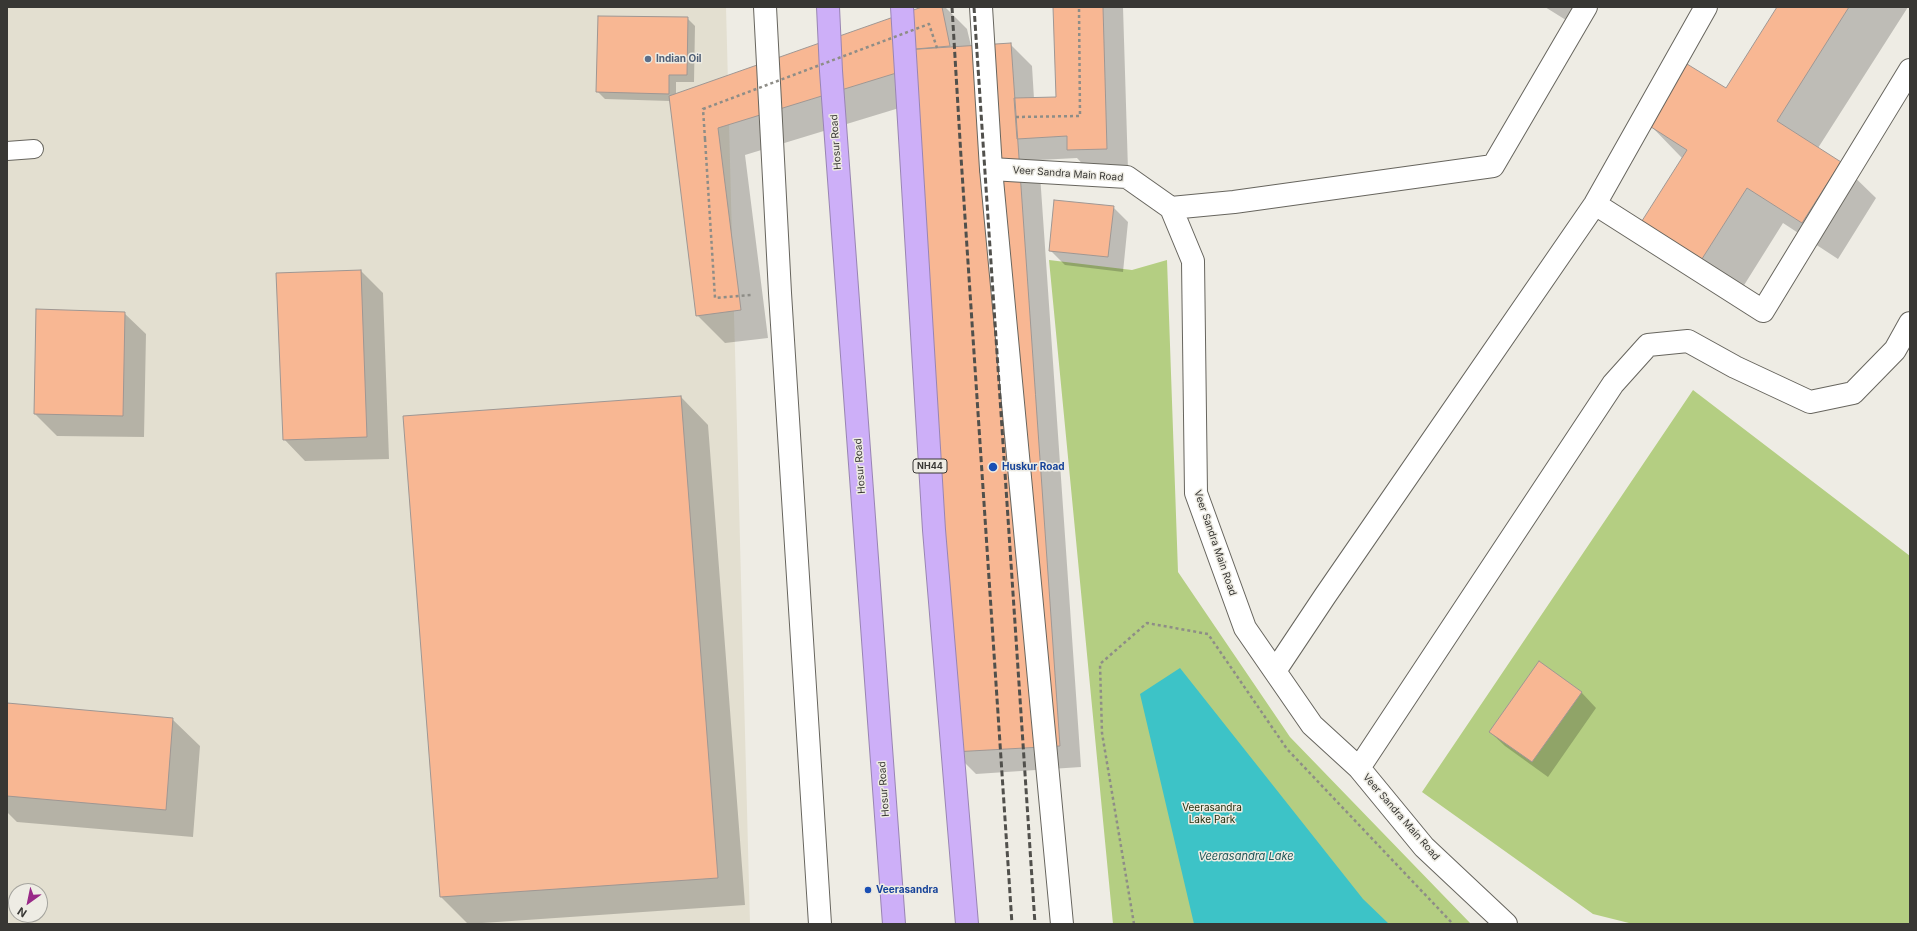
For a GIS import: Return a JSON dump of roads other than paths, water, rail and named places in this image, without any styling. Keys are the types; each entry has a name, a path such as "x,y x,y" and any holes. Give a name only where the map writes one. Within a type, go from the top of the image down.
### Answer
{"highway":[{"name":"Hosur Road","path":"828,7 831,71 894,924"},
{"name":"NH44","path":"902,7 934,530 967,924"}],"street":[{"path":"765,7 780,293 820,924"},
{"path":"981,7 991,169 1062,924"},
{"path":"1171,208 1248,200 1493,166 1586,7"},
{"path":"1275,671 1595,204 1706,7"},
{"path":"1595,204 1763,310 1910,70"},
{"name":"Veer Sandra Main Road","path":"991,169 1127,176 1171,208 1193,261 1196,493 1245,628 1312,725 1359,768 1424,847 1506,924"},
{"path":"1359,768 1613,384 1648,345 1688,341 1735,367 1810,402 1853,393 1895,350 1910,323"}],"lane":[{"path":"7,152 34,149"}],"water":[{"name":"Veerasandra Lake","path":"1180,668 1363,899 1389,924 1194,924 1140,694"}],"railway":[{"path":"952,7 1012,924"},
{"path":"974,7 1035,924"}],"place":[{"name":"Indian Oil","path":"648,59"},
{"name":"Huskur Road","path":"993,467"},
{"name":"Veerasandra","path":"868,890"}],"park label":[{"name":"Veerasandra Lake Park","path":"1212,814"}]}
